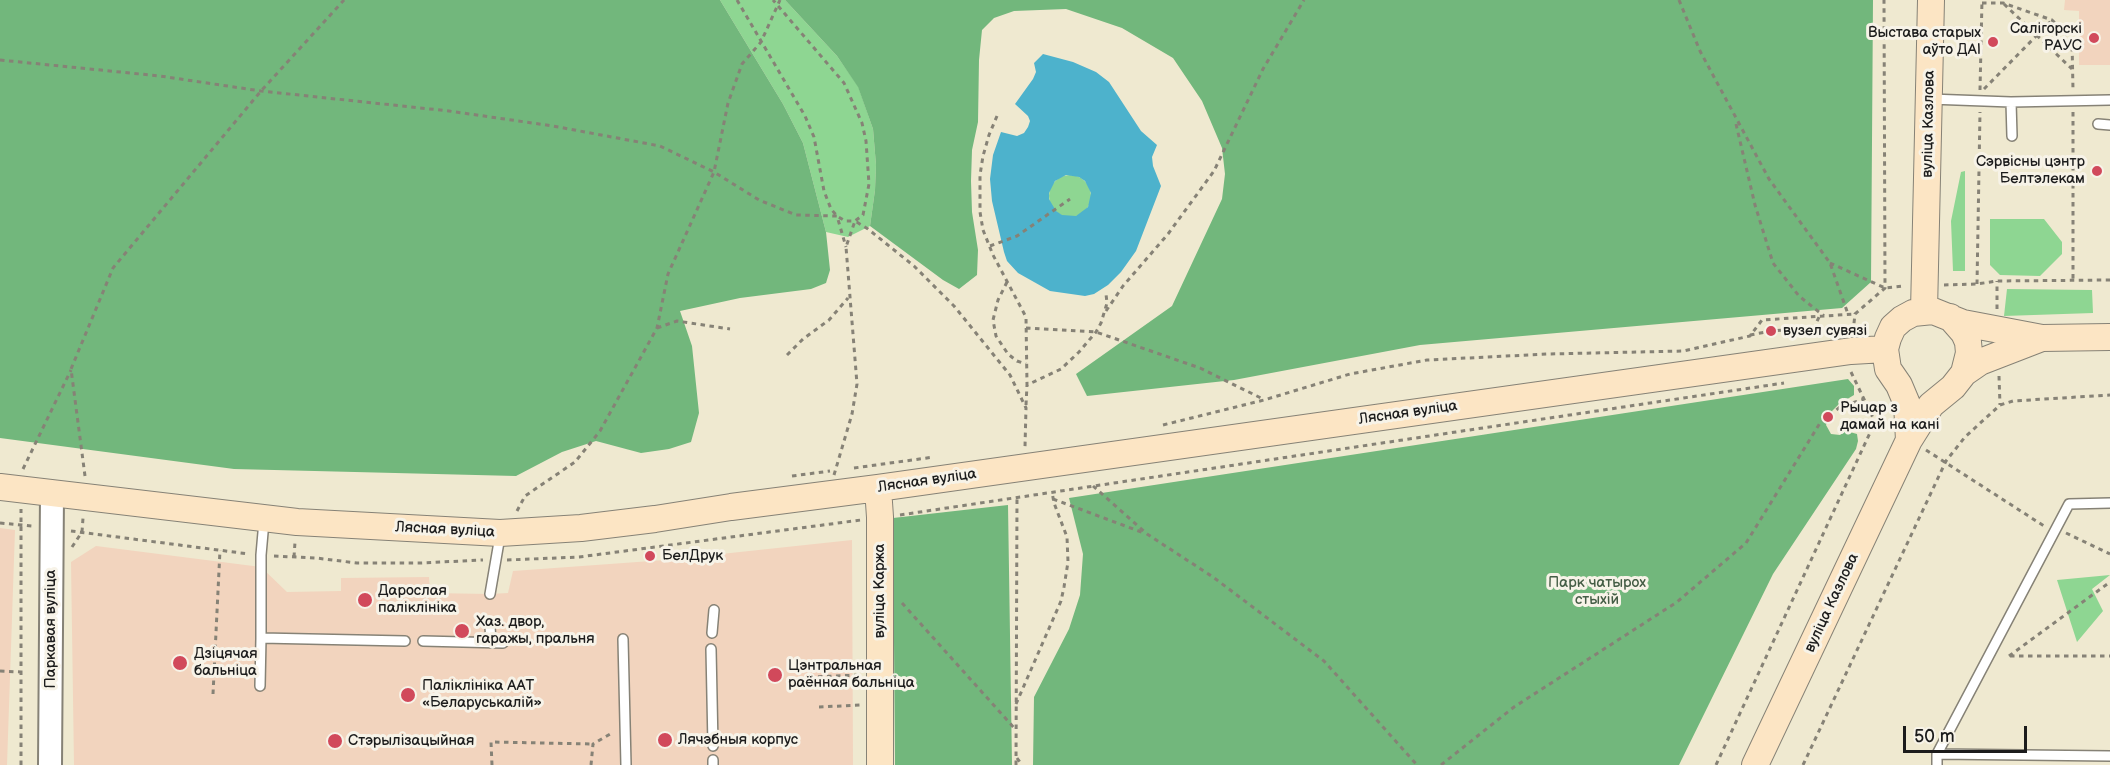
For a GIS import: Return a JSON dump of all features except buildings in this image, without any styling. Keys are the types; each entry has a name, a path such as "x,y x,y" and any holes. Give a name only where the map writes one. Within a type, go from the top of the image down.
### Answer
{"main road":[{"name":"вуліца Казлова","path":"1924,311 1931,0"},
{"path":"1908,440 1906,404 1899,385 1888,369 1885,349 1893,327 1912,313 1933,311 1963,323 2042,338 2110,337"},
{"path":"1950,317 1964,333 1968,342 1969,353 1964,373"},
{"path":"1899,385 1921,395 1933,395 1953,387 1964,373 1980,362 2042,338"},
{"name":"Лясная вуліца","path":"0,487 264,519 504,522 581,528 1851,362 1885,349"},
{"name":"вуліца Казлова","path":"1755,765 1908,440 1927,409 1945,391"},
{"name":"вуліца Каржа","path":"878,488 880,765"}],"street":[{"name":"Паркавая вуліца","path":"50,765 52,494"}],"lane":[{"path":"1930,99 2011,102 2110,100"},
{"path":"2011,102 2012,136"},
{"path":"2098,124 2110,125"},
{"path":"1937,765 1937,754 2069,504 2110,503"},
{"path":"260,686 261,555 264,519"},
{"path":"490,594 504,522"},
{"path":"712,633 714,610"},
{"path":"490,626 491,643"},
{"path":"261,638 405,641"},
{"path":"623,639 626,765"},
{"path":"423,641 503,643"},
{"path":"711,649 712,746"},
{"path":"1937,754 2110,756"}],"path":[{"path":"33,472 22,471 72,369 113,268 261,91 344,0"},
{"path":"737,0 805,116 814,137 824,191 831,209 845,221 855,221 868,229 914,266 954,306 1010,375 1026,408"},
{"path":"773,0 844,83 862,123 866,141 869,184 862,215 855,221 846,247"},
{"path":"504,522 517,511 525,496 575,462 600,430 657,328 668,274 714,172 728,103 742,64 761,42 780,0"},
{"path":"1027,386 1061,369 1096,332 1105,312 1123,286 1168,234 1214,171 1263,69 1304,0"},
{"path":"1679,0 1700,51 1769,179 1830,263 1848,314"},
{"path":"1750,336 1762,320 1855,314 1885,288 1884,0"},
{"path":"2052,20 1980,93 1982,2 2003,3 2052,20 2072,40 2073,279"},
{"path":"2003,3 2072,69"},
{"path":"0,60 160,76 261,91 449,111 553,126 660,146 714,172 759,200 796,215 837,216"},
{"path":"1980,100 1977,284 1997,281 2110,280"},
{"path":"997,116 982,156 980,212 983,230 990,246 1026,317 1025,449"},
{"path":"1735,119 1755,205 1773,263 1799,296 1824,316"},
{"path":"990,246 1017,236 1070,199"},
{"path":"834,471 852,414 856,384 846,247 837,216"},
{"path":"1830,263 1885,288"},
{"path":"1007,282 993,320 996,336 1008,354 1026,364"},
{"path":"1105,312 1106,294"},
{"path":"787,355 803,339 829,320 849,296"},
{"path":"1851,362 1855,314"},
{"path":"1162,425 1264,400 1350,374 1427,360 1683,351 1771,331 1814,328 1819,317"},
{"path":"657,328 677,321 730,329"},
{"path":"1026,328 1096,332 1200,368 1264,400"},
{"path":"72,369 86,480 75,478"},
{"path":"891,516 1792,382"},
{"path":"1803,765 1946,461 1965,436 2000,405 2013,401 2110,395"},
{"path":"1441,765 1514,707 1677,602 1746,543 1820,423 1840,407 1864,399"},
{"path":"1716,765 1875,422"},
{"path":"783,478 937,457"},
{"path":"1946,461 2054,532 2068,533 2110,554"},
{"path":"1093,486 1148,534 1213,577 1324,661 1418,765"},
{"path":"1016,705 1061,602 1064,587 1068,562 1067,537 1052,492"},
{"path":"1016,765 1017,497"},
{"path":"1053,499 1148,534"},
{"path":"517,511 529,510"},
{"path":"0,523 20,526 21,765"},
{"path":"213,694 220,550"},
{"path":"2010,656 2110,582"},
{"path":"902,603 1016,730"},
{"path":"1990,655 2110,656"},
{"path":"0,671 21,672"},
{"path":"809,677 863,675"},
{"path":"819,707 863,705"},
{"path":"492,765 491,742 593,744 614,732"},
{"path":"591,765 593,744"},
{"path":"1016,757 1022,765"}],"shaded area":[{"name":"Салігорскі РАУС","path":"2065,0 2110,0 2110,65 2079,65 2079,11 2064,10"},
{"path":"0,528 15,530 7,765 0,765"},
{"name":"Хаз. двор, гаражы, пральня","path":"852,540 853,765 74,765 71,562 96,546 261,567 287,592 341,591 341,578 429,577 430,593 490,594 508,593 513,571 665,560"}],"green space":[{"path":"0,0 720,0 783,104 803,143 826,232 830,270 826,283 811,289 740,298 680,311 692,346 699,413 691,442 669,449 641,453 596,441 562,452 516,476 234,469 0,438"},
{"path":"720,0 785,0 837,56 858,86 873,129 876,165 870,226 848,237 826,232 803,143 783,104"},
{"path":"785,0 1873,0 1871,282 1842,308 1420,345 1234,380 1087,396 1076,374 1172,306 1222,199 1225,174 1222,148 1202,101 1173,58 1122,28 1066,9 1014,11 994,18 982,30 978,122 972,150 971,181 972,212 978,250 977,275 959,289 943,280 870,226 876,165 873,129 858,87 837,56"},
{"path":"1965,171 1965,271 1953,271 1951,221 1961,172"},
{"path":"1070,175 1085,181 1091,196 1085,211 1070,217 1055,211 1049,196 1055,181"},
{"path":"1990,219 2044,219 2062,242 2062,254 2040,276 2000,275 1990,265"},
{"path":"2007,289 2092,290 2093,313 2004,316"},
{"name":"Парк чатырох стыхій","path":"1848,379 1854,386 1854,395 1830,413 1826,425 1831,434 1840,435 1846,431 1857,434 1856,449 1773,574 1679,765 1033,765 1034,697 1069,629 1080,595 1083,554 1069,498"},
{"path":"1008,505 1012,765 895,765 893,518"},
{"path":"2110,575 2092,589 2103,611 2077,642 2057,580"}],"water":[{"path":"1043,54 1073,62 1096,72 1109,82 1141,131 1157,145 1152,157 1161,186 1136,251 1121,272 1108,285 1094,294 1085,296 1050,291 1018,273 1007,261 1004,252 992,201 990,179 993,155 1001,132 1017,136 1024,133 1028,127 1030,121 1028,116 1015,104 1033,79 1036,72 1034,63","holes":["1066,175 1079,177 1085,181 1091,193 1088,207 1076,216 1062,215 1056,211 1049,199 1049,193 1055,181"]}],"place":[{"name":"Салігорскі РАУС","path":"2094,38"},
{"name":"Выстава старых аўто ДАІ","path":"1993,42"},
{"name":"Сэрвісны цэнтр Белтэлекам","path":"2097,171"},
{"name":"вузел сувязі","path":"1771,331"},
{"name":"Рыцар з дамай на кані","path":"1828,417"},
{"name":"БелДрук","path":"650,556"},
{"name":"Дарослая паліклініка","path":"365,600"},
{"name":"Хаз. двор, гаражы, пральня","path":"462,631"},
{"name":"Дзіцячая бальніца","path":"180,663"},
{"name":"Цэнтральная раённая бальніца","path":"775,675"},
{"name":"Паліклініка ААТ «Беларуськалій»","path":"408,695"},
{"name":"Лячэбныя корпус","path":"665,740"},
{"name":"Стэрылізацыйная","path":"335,741"}]}
